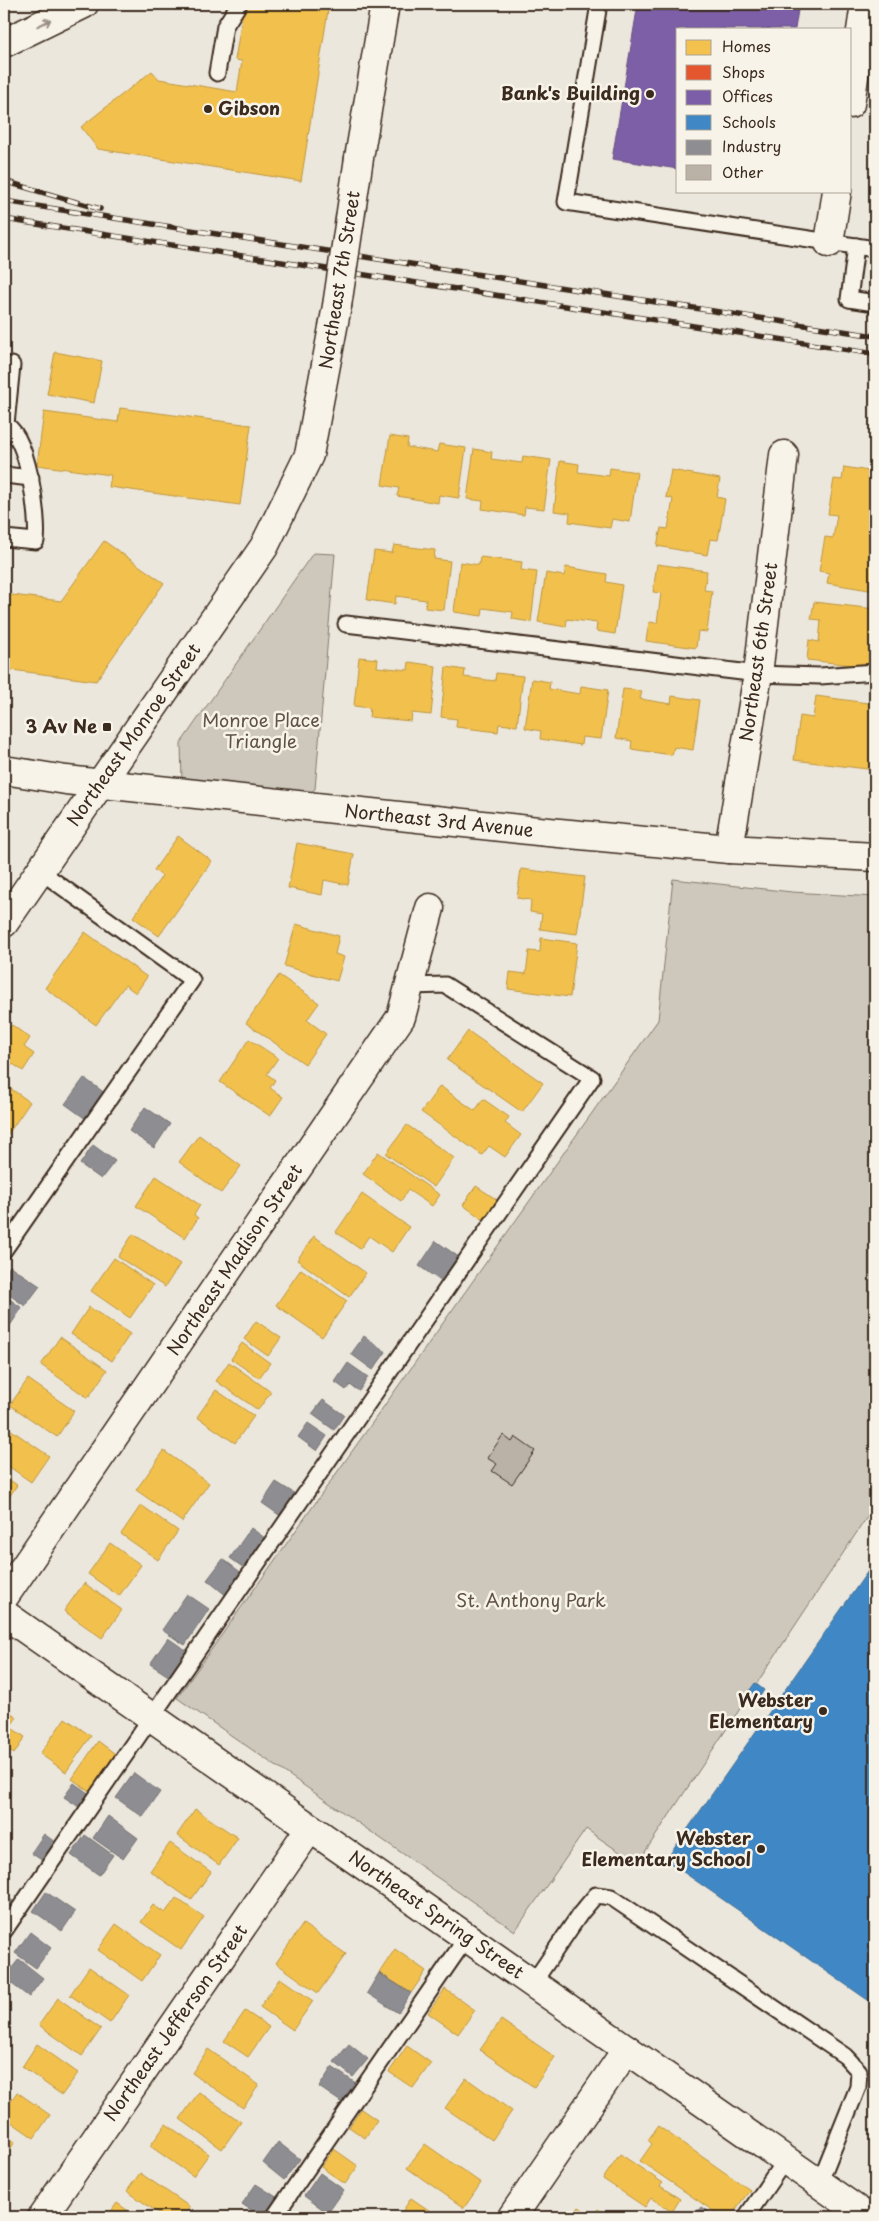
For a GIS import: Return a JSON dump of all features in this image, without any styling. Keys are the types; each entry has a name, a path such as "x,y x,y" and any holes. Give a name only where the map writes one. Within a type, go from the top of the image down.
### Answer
{"street":[{"path":"4,43 84,4"},
{"name":"Northeast 7th Street","path":"264,547 309,455 337,306 385,4"},
{"path":"852,91 865,4"},
{"path":"837,192 842,245"},
{"name":"Northeast 6th Street","path":"729,849 758,674 784,455"},
{"name":"Northeast Monroe Street","path":"4,923 264,547"},
{"name":"Northeast 3rd Avenue","path":"4,770 101,784 328,810 729,849 875,858"},
{"name":"Northeast Madison Street","path":"4,1597 402,1017 430,908"},
{"name":"Northeast Spring Street","path":"4,1614 867,2217"},
{"name":"Northeast Jefferson Street","path":"42,2217 310,1828"},
{"path":"512,2217 627,2049"}],"lane":[{"path":"217,73 225,26 239,4"},
{"path":"599,4 566,202 875,249"},
{"path":"842,245 849,299 875,303"},
{"path":"4,365 12,366 5,424 14,431 31,478 38,528 36,541 4,538"},
{"path":"4,475 31,478"},
{"path":"346,624 758,674 820,676 875,672"},
{"path":"4,1250 192,980 40,871"},
{"path":"4,1931 592,1078 445,985 410,986"},
{"path":"533,1983 580,1914 596,1895 610,1897 845,2056 859,2071 858,2087 819,2184"},
{"path":"274,2217 467,1937"},
{"path":"746,2217 785,2160"}],"green space":[{"name":"Monroe Place Triangle","path":"313,553 335,554 315,789 303,797 182,782 181,743"},
{"name":"St. Anthony Park","path":"673,879 792,892 875,897 875,1505 637,1864 586,1829 515,1931 177,1698 658,1020"}],"building: Homes":[{"name":"Gibson","path":"244,4 329,4 301,181 98,149 81,127 152,71 159,79 237,92 242,61 235,60"},
{"path":"55,352 102,361 94,403 47,394"},
{"path":"120,408 251,425 240,505 109,487 111,475 37,465 44,412 118,422"},
{"path":"390,436 408,439 407,447 437,452 439,444 466,448 459,498 439,495 438,503 397,496 399,488 382,485"},
{"path":"474,449 492,452 491,459 522,463 523,456 551,460 544,509 525,507 524,515 482,509 483,501 467,499"},
{"path":"560,461 579,464 578,472 609,476 610,468 637,472 630,522 612,519 610,528 569,522 570,513 554,511"},
{"path":"844,467 875,472 875,591 827,583 829,573 819,571 825,537 833,538 837,515 828,514 834,479 842,480"},
{"path":"671,470 720,479 717,497 725,499 718,540 710,539 707,555 657,546 661,528 668,529 673,499 666,497"},
{"path":"104,541 164,583 96,681 4,669 4,594 61,601"},
{"path":"394,545 435,550 434,559 450,561 444,610 425,608 426,600 396,596 395,604 367,600 374,551 392,553"},
{"path":"480,557 522,562 521,570 537,572 531,622 512,619 513,612 483,608 482,616 454,612 460,562 479,565"},
{"path":"657,564 707,571 704,590 712,591 707,632 698,631 696,648 646,641 649,622 657,623 661,593 653,592"},
{"path":"566,567 607,574 606,582 622,585 615,634 596,631 597,623 567,619 566,627 538,622 546,573 564,576"},
{"path":"814,602 875,609 871,667 807,660 809,640 819,642 821,620 811,619"},
{"path":"359,657 378,659 377,667 408,670 409,662 436,666 431,715 412,713 411,721 369,717 370,708 354,706"},
{"path":"446,667 465,670 464,677 495,681 496,673 523,676 517,726 499,724 498,732 456,727 457,719 441,717"},
{"path":"532,679 550,682 549,689 580,694 581,686 608,690 601,739 582,737 581,745 540,739 541,731 525,728"},
{"path":"623,689 642,691 640,699 671,704 672,696 700,700 693,750 674,747 672,755 631,749 632,741 616,738"},
{"path":"816,696 875,704 875,770 794,760 800,716 813,718"},
{"path":"178,836 212,861 159,936 133,917 162,876 154,870"},
{"path":"297,843 354,854 348,885 324,880 322,895 288,888"},
{"path":"521,869 585,877 577,934 540,929 542,914 530,912 531,900 517,898"},
{"path":"296,924 339,936 335,954 344,957 337,981 284,966"},
{"path":"85,932 147,977 136,993 125,985 96,1025 45,988"},
{"path":"541,938 577,943 570,997 508,989 510,972 526,974 529,951 540,952"},
{"path":"279,975 319,1003 307,1020 326,1034 305,1064 246,1023"},
{"path":"12,1025 30,1038 24,1047 34,1054 23,1071 13,1064 11,1067 4,1062 4,1033"},
{"path":"468,1031 543,1083 522,1112 447,1060"},
{"path":"249,1039 278,1058 267,1074 275,1080 270,1088 283,1097 270,1116 220,1082"},
{"path":"4,1084 30,1102 4,1140"},
{"path":"440,1086 475,1111 483,1099 509,1117 505,1123 521,1135 505,1157 489,1146 482,1155 421,1112"},
{"path":"407,1125 454,1158 434,1187 386,1154"},
{"path":"199,1135 241,1166 221,1193 179,1162"},
{"path":"378,1152 440,1195 432,1206 408,1190 401,1201 363,1174"},
{"path":"156,1176 200,1205 194,1215 198,1218 185,1238 136,1206"},
{"path":"476,1186 499,1201 485,1221 463,1205"},
{"path":"362,1194 409,1227 392,1252 369,1236 360,1249 336,1232"},
{"path":"133,1234 180,1264 165,1287 118,1257"},
{"path":"314,1236 366,1273 349,1297 297,1260"},
{"path":"114,1258 153,1285 130,1318 91,1291"},
{"path":"301,1269 347,1301 322,1337 276,1305"},
{"path":"89,1307 130,1334 112,1361 71,1334"},
{"path":"256,1321 281,1338 268,1356 244,1339"},
{"path":"60,1337 107,1370 88,1398 41,1365"},
{"path":"242,1343 270,1363 259,1378 231,1359"},
{"path":"229,1362 271,1392 258,1410 216,1381"},
{"path":"28,1379 74,1411 57,1437 10,1405"},
{"path":"216,1390 254,1416 235,1443 197,1417"},
{"path":"4,1425 49,1456 31,1482 4,1463"},
{"path":"164,1451 209,1483 182,1522 136,1490"},
{"path":"4,1476 17,1485 4,1505"},
{"path":"141,1505 178,1531 158,1560 121,1534"},
{"path":"110,1543 141,1565 119,1596 88,1574"},
{"path":"84,1583 122,1610 102,1638 64,1611"},
{"path":"4,1708 17,1717 10,1727 25,1737 14,1754 4,1747"},
{"path":"65,1718 91,1736 66,1772 40,1754"},
{"path":"98,1741 118,1756 92,1793 72,1779"},
{"path":"195,1809 238,1838 219,1865 177,1835"},
{"path":"170,1843 211,1872 191,1900 150,1871"},
{"path":"176,1898 204,1917 181,1950 141,1922 153,1905 165,1913"},
{"path":"116,1924 160,1955 142,1981 98,1950"},
{"path":"303,1924 346,1954 318,1993 276,1963"},
{"path":"395,1949 426,1971 411,1993 379,1973"},
{"path":"89,1967 129,1995 110,2023 70,1995"},
{"path":"280,1978 313,2001 293,2030 260,2007"},
{"path":"445,1989 475,2010 458,2034 428,2013"},
{"path":"58,1998 101,2029 82,2056 39,2025"},
{"path":"245,2011 269,2027 248,2057 224,2041"},
{"path":"501,2020 555,2057 534,2087 480,2050"},
{"path":"37,2044 78,2073 62,2095 22,2067"},
{"path":"407,2046 431,2063 413,2088 389,2072"},
{"path":"208,2049 259,2085 243,2108 192,2073"},
{"path":"466,2078 512,2111 492,2140 445,2108"},
{"path":"17,2092 50,2115 34,2138 4,2117 4,2111"},
{"path":"199,2092 241,2122 222,2149 180,2119"},
{"path":"361,2109 377,2120 365,2138 349,2127"},
{"path":"166,2124 209,2154 193,2176 150,2146"},
{"path":"658,2126 750,2190 730,2217 722,2217 640,2161 652,2144 648,2140"},
{"path":"4,2134 15,2142 4,2158"},
{"path":"425,2144 481,2183 464,2208 407,2168"},
{"path":"334,2149 358,2166 345,2184 321,2167"},
{"path":"620,2154 663,2183 660,2186 680,2199 672,2212 651,2198 645,2207 603,2179"},
{"path":"140,2173 190,2207 183,2217 164,2217 127,2191"},
{"path":"411,2198 439,2217 399,2217"},
{"path":"117,2203 137,2217 107,2217"},
{"path":"579,2207 592,2216 598,2209 609,2217 572,2217"}],"building: Shops":[{"path":"873,203 875,203 875,219 872,215"}],"building: Offices":[{"name":"Bank's Building","path":"638,4 799,4 795,28 676,28 676,169 612,159"}],"building: Schools":[{"name":"Webster Elementary","path":"875,1561 875,2005 666,1860"},
{"path":"755,1683 764,1690 757,1701 747,1694"}],"building: Industry":[{"path":"84,1078 109,1096 90,1122 65,1104"},
{"path":"145,1107 170,1124 154,1148 129,1131"},
{"path":"93,1145 115,1161 101,1179 80,1164"},
{"path":"436,1241 463,1260 445,1284 419,1266"},
{"path":"10,1266 40,1286 25,1306 4,1291 4,1275"},
{"path":"4,1295 22,1308 9,1327 4,1323"},
{"path":"364,1336 386,1352 373,1370 351,1354"},
{"path":"348,1363 368,1377 359,1391 350,1385 346,1390 335,1382"},
{"path":"323,1400 344,1415 334,1430 312,1414"},
{"path":"308,1423 327,1436 317,1451 298,1437"},
{"path":"276,1482 297,1495 282,1517 262,1503"},
{"path":"251,1528 269,1541 248,1571 230,1558"},
{"path":"223,1559 243,1574 227,1596 207,1580"},
{"path":"187,1594 209,1609 185,1645 162,1630"},
{"path":"168,1638 191,1654 173,1679 150,1664"},
{"path":"134,1773 160,1792 143,1817 116,1798"},
{"path":"74,1783 92,1796 82,1809 64,1797"},
{"path":"108,1816 138,1838 123,1859 93,1838"},
{"path":"44,1834 59,1845 46,1863 31,1853"},
{"path":"85,1835 113,1855 99,1875 71,1855"},
{"path":"46,1892 75,1912 62,1931 33,1911"},
{"path":"4,1895 17,1904 4,1924"},
{"path":"30,1932 51,1948 36,1968 15,1953"},
{"path":"19,1959 43,1978 29,1997 4,1978"},
{"path":"379,1973 411,1993 398,2013 367,1993"},
{"path":"349,2044 368,2059 353,2077 334,2062"},
{"path":"332,2067 360,2086 347,2106 319,2087"},
{"path":"278,2142 300,2159 284,2180 263,2163"},
{"path":"320,2173 344,2190 328,2213 304,2196"},
{"path":"256,2184 281,2200 269,2217 261,2217 242,2204"},
{"path":"701,2207 715,2217 693,2217"}],"building: Other":[{"path":"503,1435 512,1442 515,1437 535,1451 512,1484 492,1471 497,1464 487,1458"}],"railway":[{"path":"4,181 100,209"},
{"path":"4,201 875,336"},
{"path":"4,219 875,354"}],"place":[{"name":"Bank's Building","path":"650,94"},
{"name":"Gibson","path":"208,109"},
{"name":"3 Av Ne","path":"107,727"},
{"name":"Webster Elementary","path":"823,1711"},
{"name":"Webster Elementary School","path":"761,1849"}]}
